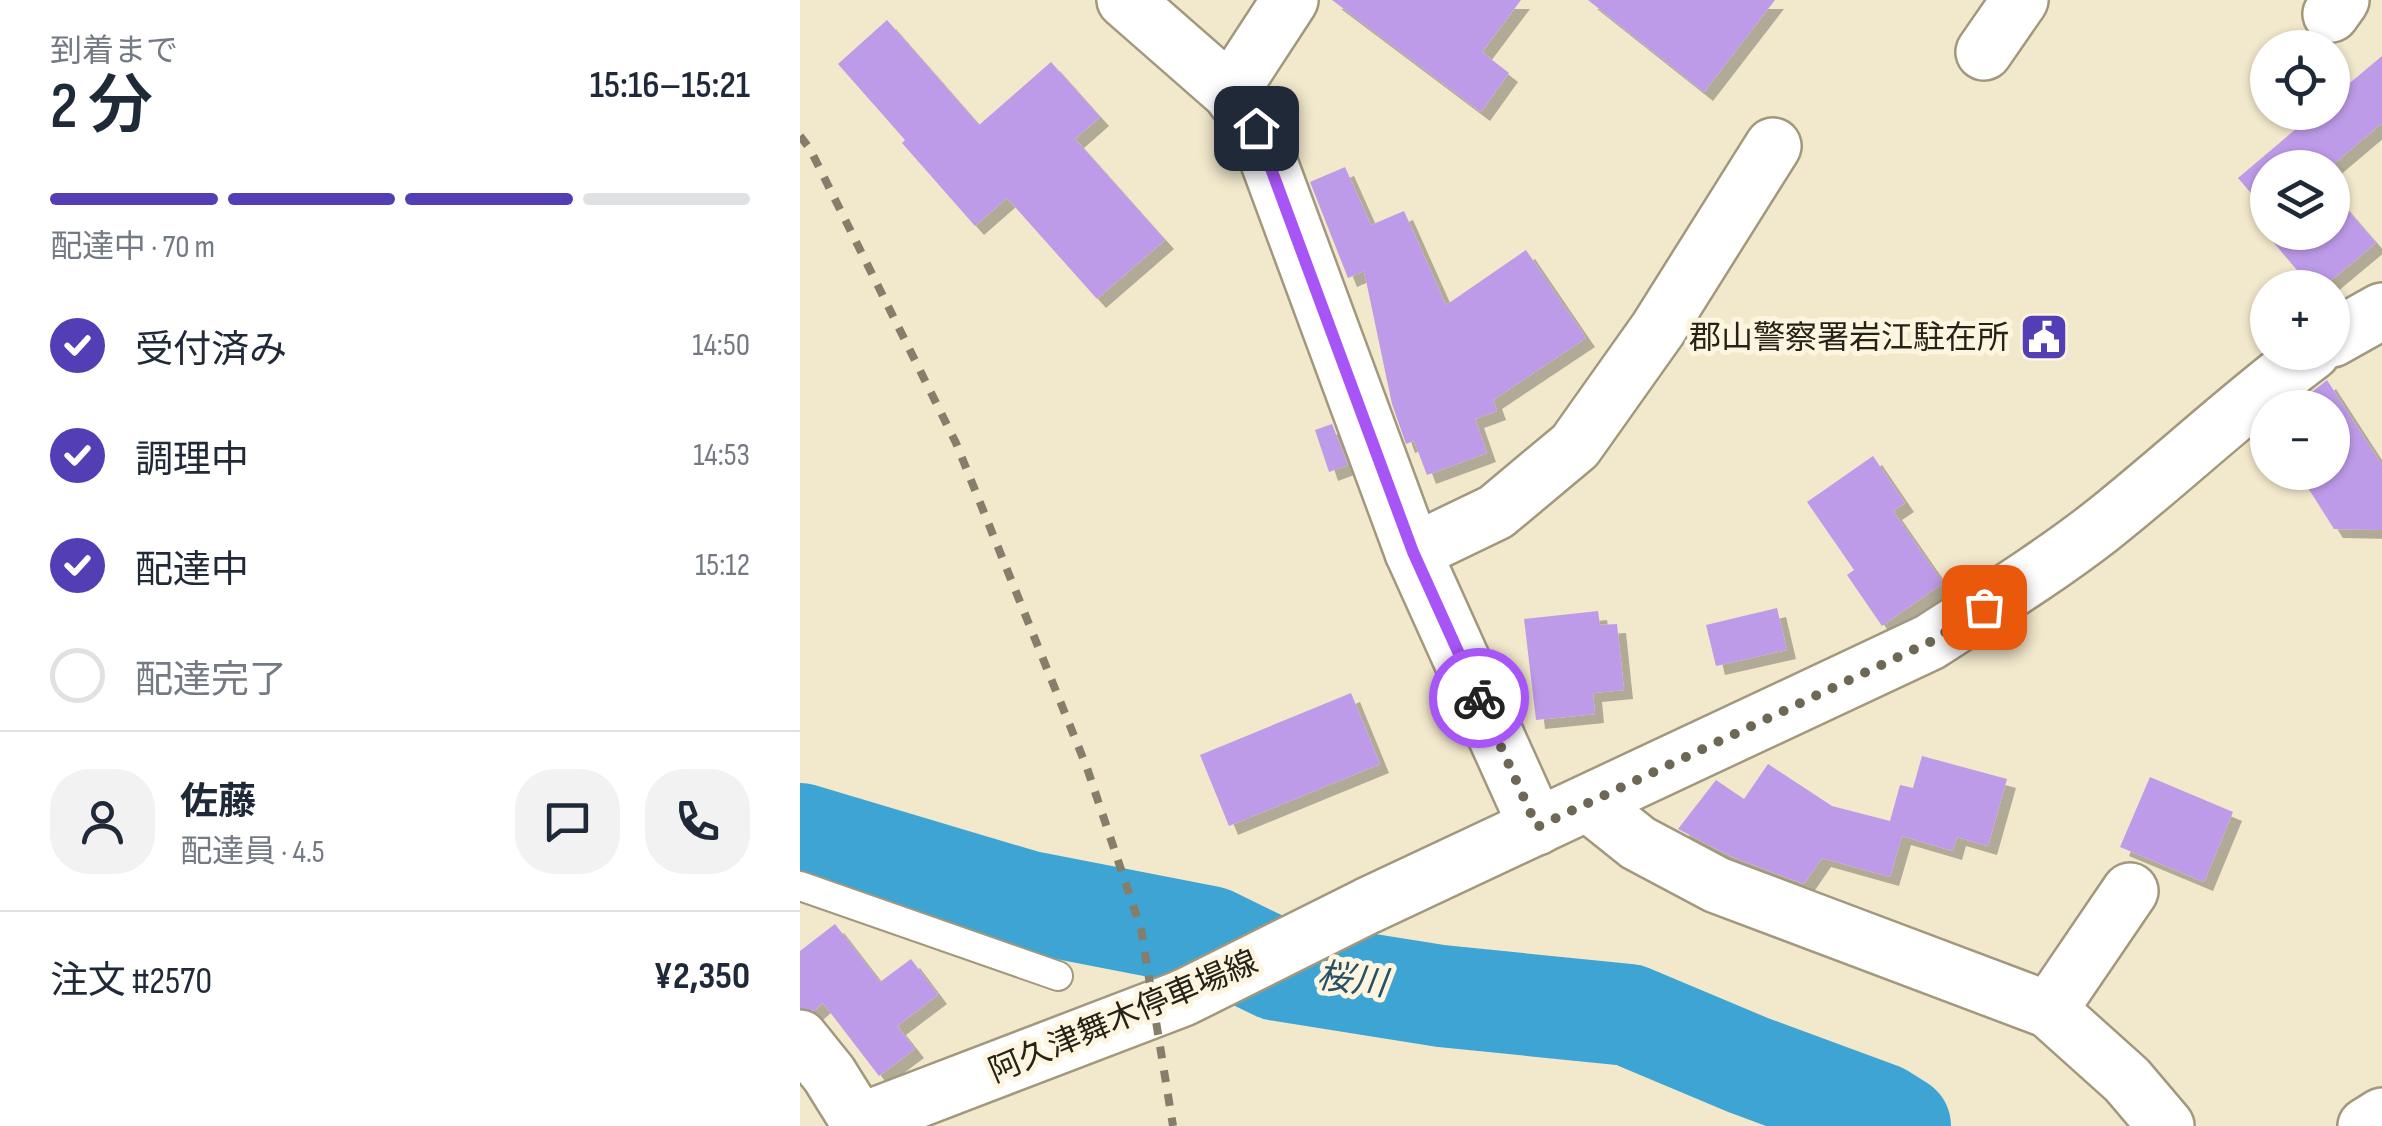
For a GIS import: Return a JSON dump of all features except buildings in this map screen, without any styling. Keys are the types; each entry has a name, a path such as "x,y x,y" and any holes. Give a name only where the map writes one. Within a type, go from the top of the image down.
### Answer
{"street":[{"path":"1126,0 1230,92 1256,128 1413,552 1537,827"},
{"path":"1230,92 1290,0"},
{"path":"1984,52 2020,0"},
{"path":"1413,552 1496,512 1575,446 1658,329 1773,146"},
{"path":"2350,329 2382,311"},
{"name":"阿久津舞木停車場線","path":"859,1124 1183,998 1368,906 1930,642 2099,527 2289,370"},
{"path":"1588,803 1638,843 1717,885 2049,1010 2128,1080 2166,1126"},
{"path":"2049,1010 2130,892"},
{"path":"800,1038 829,1074 859,1124"},
{"path":"2366,1126 2382,1116"}],"lane":[{"path":"800,886 1058,976"}],"waterway":[{"name":"桜川","path":"800,834 1025,901 1210,937 1278,970 1441,996 1629,1015 1748,1065 1881,1114 1900,1126"}],"railway":[{"path":"800,136 810,149 956,443 1087,768 1141,929 1173,1126"}],"way so far":[{"path":"1479,698 1537,827 1930,642 1984,607"}],"place":[{"name":"郡山警察署岩江駐在所","path":"2044,337"}],"route":[{"path":"1256,128 1413,552 1479,698"}]}
